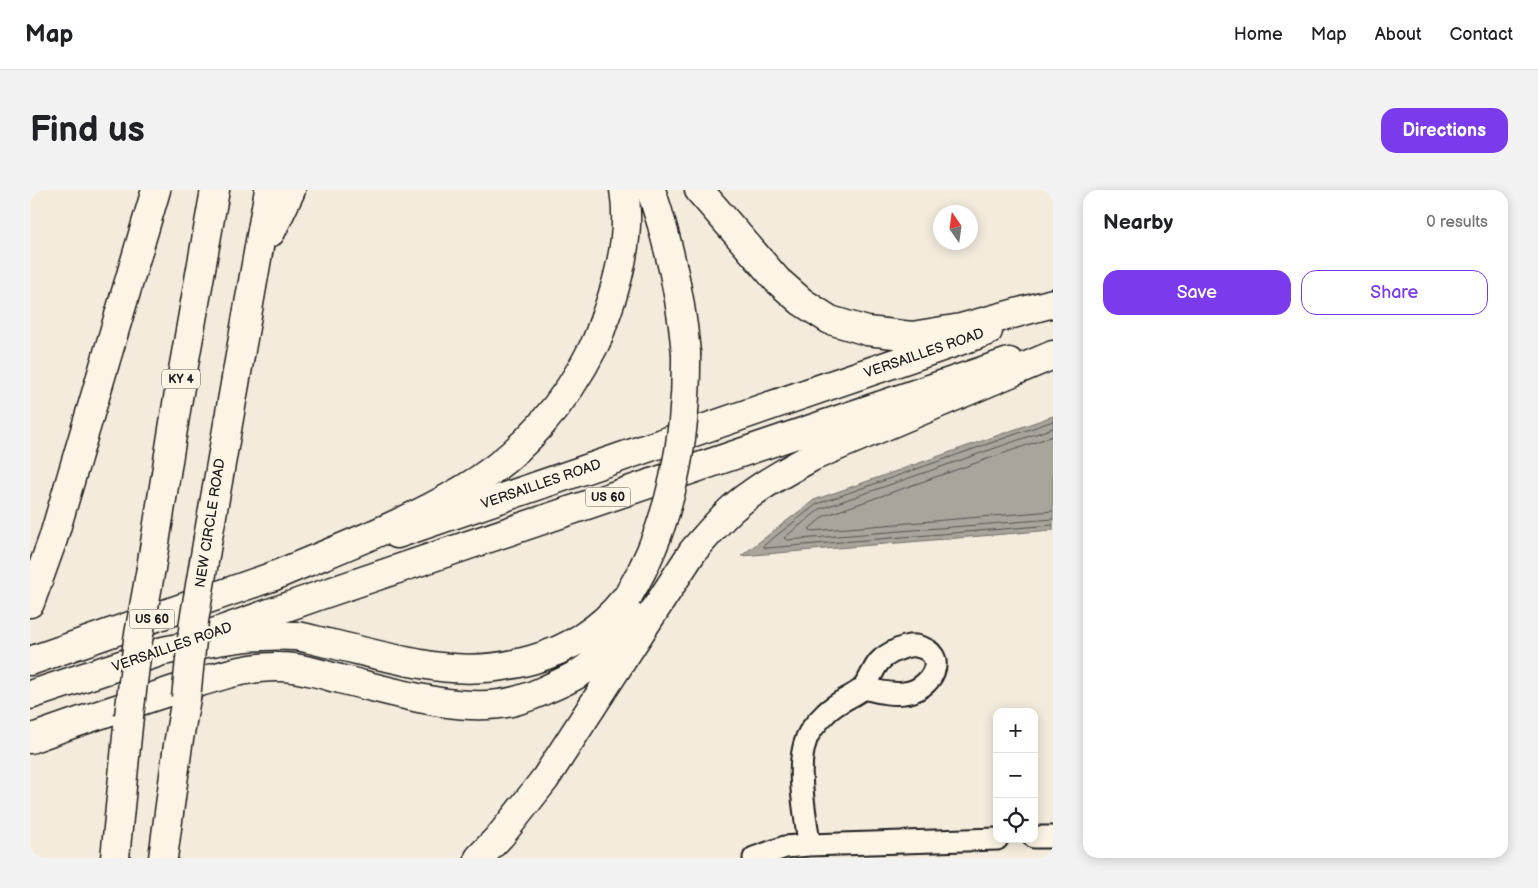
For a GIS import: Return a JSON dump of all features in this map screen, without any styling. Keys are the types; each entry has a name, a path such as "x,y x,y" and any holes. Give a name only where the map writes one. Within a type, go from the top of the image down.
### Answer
{"main road":[{"path":"30,603 56,530 156,190"},
{"name":"KY 4","path":"115,858 138,640 177,404 216,190"},
{"name":"NEW CIRCLE ROAD","path":"163,858 186,698 194,621 229,408 269,190"},
{"path":"229,408 268,239 291,190"},
{"path":"274,576 411,517 464,490 502,462 533,434 580,371 596,342 620,272 625,242 627,208 624,190"},
{"path":"163,651 252,636 298,636 422,664 474,669 523,663 564,648 601,624 629,594 643,569 659,528 678,457 686,399 686,353 682,316 673,268 651,190"},
{"path":"700,190 777,280 802,302 830,320 867,331 912,336 961,328 1053,303"},
{"name":"VERSAILLES ROAD","path":"30,661 1053,309"},
{"name":"VERSAILLES ROAD","path":"30,695 1053,347"},
{"path":"479,858 501,835 545,779 693,551 721,520 749,495 781,474 814,456 1053,355"},
{"path":"30,739 92,715 222,675 259,667 282,666 436,701 463,705 514,702 564,682 587,668 602,653 625,623 673,581"},
{"path":"110,858 120,812"}],"street":[{"path":"809,845 801,776 801,755 806,738 827,711 844,698 863,688"},
{"path":"754,858 785,848 809,845 993,839"}],"water":[{"path":"1053,416 1053,530 741,556 814,500"}]}
